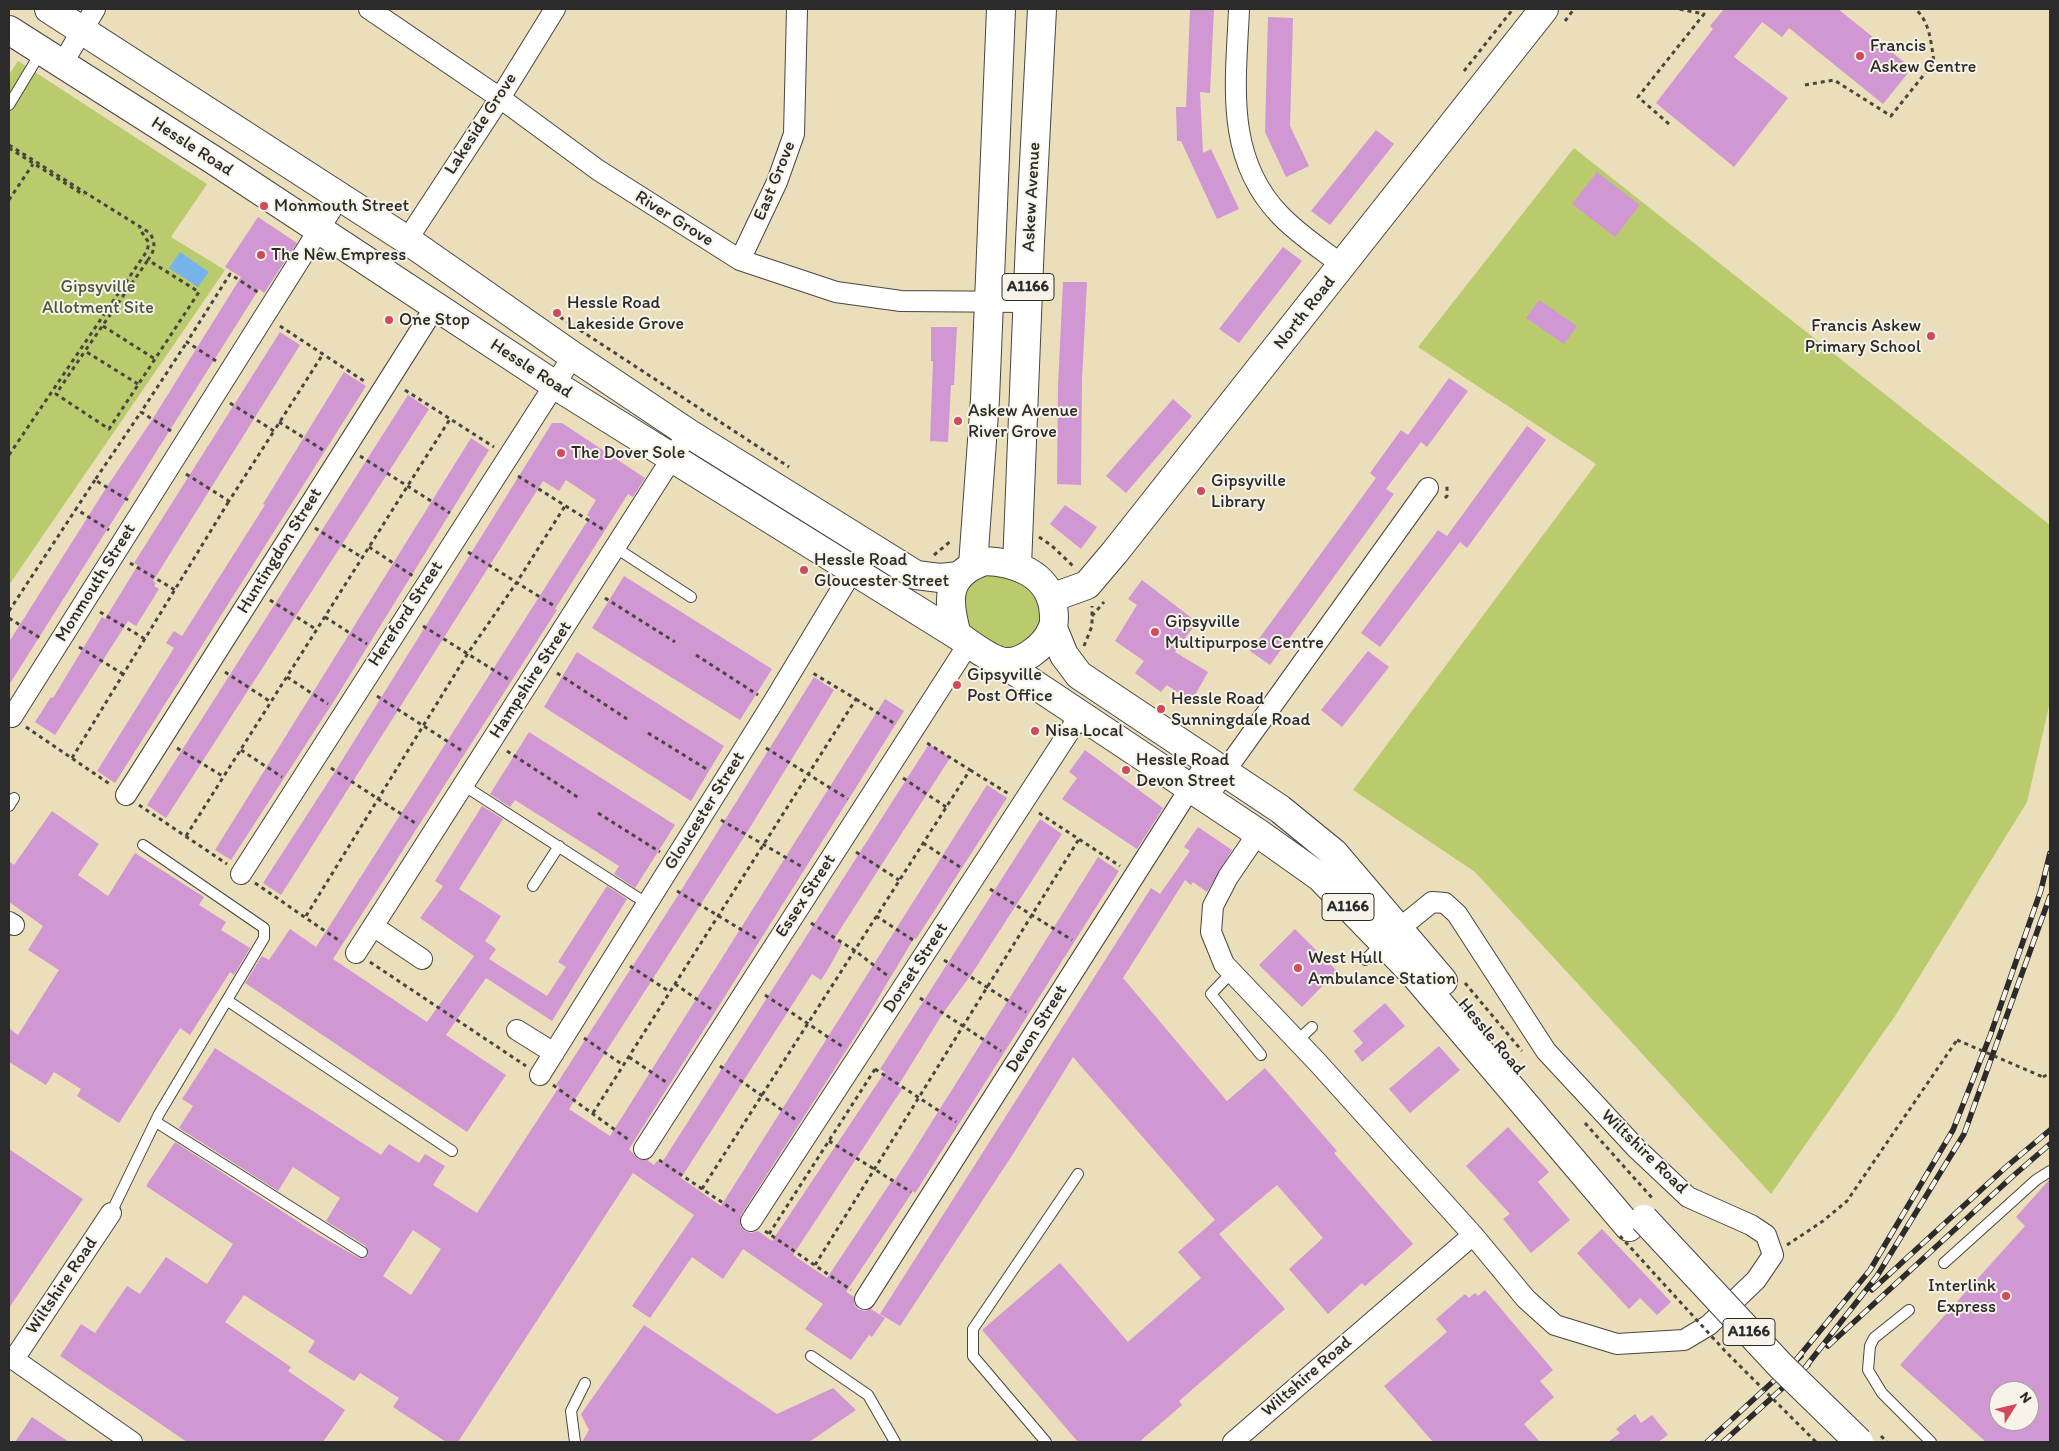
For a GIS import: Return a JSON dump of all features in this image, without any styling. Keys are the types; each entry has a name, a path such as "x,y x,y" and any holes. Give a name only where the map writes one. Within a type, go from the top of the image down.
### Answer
{"main road":[{"name":"Hessle Road","path":"49,9 89,20 573,356 688,433 916,575 940,578 966,570"},
{"name":"A1166","path":"966,570 985,399 1000,9"},
{"name":"Askew Avenue","path":"1017,566 1042,9"},
{"name":"North Road","path":"1051,598 1087,585 1544,9"},
{"name":"Hessle Road","path":"9,30 319,229 555,385 963,639"},
{"path":"985,561 1017,566 1036,577 1051,598 1054,614 1053,628 1041,645 1032,653 1020,660 1001,662 963,639 950,600 952,588 966,570 985,561"},
{"name":"Hessle Road","path":"1053,628 1064,655 1079,675 1280,809 1334,853 1382,944"},
{"name":"Hessle Road","path":"1001,662 1258,832 1320,877 1382,944 1414,974 1631,1227 1769,1375 1838,1442"},
{"name":"Hessle Road","path":"1631,1227 1859,1442"}],"street":[{"name":"River Grove","path":"369,9 500,98 598,170 740,260 836,292 900,301 1028,302"},
{"name":"Lakeside Grove","path":"407,240 500,98 555,9"},
{"name":"East Grove","path":"740,260 776,182 794,134 797,9"},
{"path":"1239,9 1235,109 1242,148 1249,166 1261,189 1279,214 1342,265"},
{"path":"52,57 89,20"},
{"name":"Monmouth Street","path":"23,721 340,196"},
{"name":"Huntingdon Street","path":"126,795 435,307"},
{"name":"Hereford Street","path":"241,874 573,356"},
{"name":"Hampshire Street","path":"356,953 590,588 614,542 673,458 688,433"},
{"name":"Devon Street","path":"866,1299 1216,765 1428,488"},
{"name":"Gloucester Street","path":"540,1076 646,903 772,704 868,545"},
{"name":"Essex Street","path":"644,1149 963,639"},
{"name":"Dorset Street","path":"751,1221 1080,715"},
{"path":"1258,832 1228,878 1213,906 1211,932 1224,964 1297,1041 1473,1235 1526,1299 1555,1325 1617,1344 1684,1340 1709,1324 1756,1280 1772,1255"},
{"name":"Wiltshire Road","path":"1382,944 1432,902 1445,903 1457,914 1546,1051 1636,1148 1688,1197 1751,1225 1766,1235 1772,1255"},
{"path":"373,926 422,959"},
{"path":"518,1030 554,1053"},
{"name":"Wiltshire Road","path":"111,1213 11,1358 132,1442"},
{"name":"Wiltshire Road","path":"1233,1442 1473,1235"}],"lane":[{"path":"9,105 52,57"},
{"path":"614,542 691,597"},
{"path":"463,785 646,903"},
{"path":"111,1213 156,1122 264,938 264,928 143,845"},
{"path":"533,886 559,846"},
{"path":"1232,972 1211,994 1261,1055"},
{"path":"228,1001 452,1151"},
{"path":"1297,1041 1312,1027"},
{"path":"156,1122 362,1252"},
{"path":"1944,1263 2036,1180 2050,1171"},
{"path":"1046,1442 973,1356 973,1329 1078,1174"},
{"path":"1909,1310 1874,1338 1870,1346 1868,1370 1882,1393 1931,1442"},
{"path":"811,1356 868,1395 894,1442"},
{"path":"576,1442 571,1411 585,1383"}],"path":[{"path":"1669,124 1638,98 1704,14 1679,9"},
{"path":"1805,85 1834,80 1890,116 1934,62 1929,33 1922,15 1915,9"},
{"path":"9,146 33,164 137,226 144,234 148,243 147,250 140,262 9,455"},
{"path":"9,146 150,233 155,242 153,253 148,260 103,326 85,351 56,394 109,429 199,292 148,260"},
{"path":"9,200 33,164"},
{"path":"9,611 230,274 265,297"},
{"path":"559,316 798,473"},
{"path":"276,323 375,389"},
{"path":"103,326 155,360"},
{"path":"187,342 223,365"},
{"path":"85,351 138,384"},
{"path":"72,758 229,501 323,354"},
{"path":"402,388 499,450"},
{"path":"232,394 227,402 274,431"},
{"path":"141,412 177,436"},
{"path":"186,836 450,419"},
{"path":"280,422 331,456"},
{"path":"360,456 456,517"},
{"path":"188,465 183,472 229,501"},
{"path":"514,473 565,506 614,542"},
{"path":"95,480 134,504"},
{"path":"306,916 380,799 468,653 517,582 565,506"},
{"path":"76,509 115,534"},
{"path":"315,527 363,558"},
{"path":"369,547 417,578"},
{"path":"466,550 564,612"},
{"path":"123,569 128,562 175,590"},
{"path":"590,588 675,642"},
{"path":"269,600 317,630"},
{"path":"93,617 101,604"},
{"path":"98,610 145,639"},
{"path":"325,616 373,648"},
{"path":"9,618 47,643"},
{"path":"420,624 509,680"},
{"path":"76,645 123,674"},
{"path":"696,655 763,698"},
{"path":"542,663 627,719"},
{"path":"224,671 271,702"},
{"path":"811,671 899,726"},
{"path":"287,677 334,708"},
{"path":"376,696 471,757"},
{"path":"593,1113 856,699"},
{"path":"23,721 72,758 241,874 306,916 356,953 540,1076 702,1189 866,1299"},
{"path":"648,733 715,774"},
{"path":"492,741 579,798"},
{"path":"925,742 1014,796"},
{"path":"764,746 852,801"},
{"path":"177,747 224,777"},
{"path":"241,750 288,781"},
{"path":"331,768 425,830"},
{"path":"702,1189 970,770"},
{"path":"902,778 946,807"},
{"path":"598,813 665,855"},
{"path":"1039,813 1128,870"},
{"path":"718,819 808,870"},
{"path":"815,1265 1079,839"},
{"path":"923,843 965,871"},
{"path":"856,852 899,880"},
{"path":"674,889 762,942"},
{"path":"990,889 1080,945"},
{"path":"876,916 918,944"},
{"path":"811,922 854,950 894,981"},
{"path":"944,960 1034,1017"},
{"path":"627,964 670,992"},
{"path":"675,984 717,1013"},
{"path":"765,994 849,1051"},
{"path":"920,998 1009,1056"},
{"path":"582,1036 623,1065"},
{"path":"1772,1255 1823,1221 1846,1201 1956,1040 2043,1077 2050,1073"},
{"path":"629,1057 671,1085"},
{"path":"719,1066 802,1124"},
{"path":"875,1069 919,1096 963,1127"},
{"path":"828,1141 918,1197"},
{"path":"1631,1227 1725,1351 1816,1442"}],"green space":[{"name":"Gipsyville Allotment Site","path":"18,61 207,184 171,237 225,270 9,585 9,75"},
{"path":"1574,148 2050,525 2050,702 2027,802 1895,1016 1771,1194 1475,872 1353,790 1596,464 1418,347"},
{"path":"981,574 1011,575 1040,601 1041,630 1021,648 1004,647 988,642 969,626 964,615 962,591"}],"water":[{"path":"180,252 209,272 198,287 169,268"}],"building":[{"path":"1190,9 1214,9 1210,93 1200,92 1203,153 1211,149 1239,209 1217,219 1181,141 1177,141 1176,107 1186,107"},
{"path":"1724,9 1838,9 1904,62 1901,67 1908,73 1883,104 1789,28 1782,37 1762,22 1734,57 1788,98 1734,167 1656,103 1713,29 1710,26"},
{"path":"1268,17 1293,18 1290,126 1309,166 1286,177 1265,132"},
{"path":"1376,130 1394,144 1330,225 1311,211"},
{"path":"1597,172 1640,205 1615,237 1572,204"},
{"path":"258,217 297,243 264,293 259,289 9,685 9,642 108,485 152,420 241,277 225,267"},
{"path":"1283,247 1302,261 1239,343 1219,329"},
{"path":"1063,282 1087,282 1082,380 1081,485 1057,484 1058,385"},
{"path":"1539,300 1577,326 1564,344 1526,318"},
{"path":"931,327 957,327 954,385 951,385 948,442 930,441 933,361 931,361"},
{"path":"280,332 300,345 153,581 156,583 154,586 159,589 136,626 128,621 55,735 35,722 51,697 53,698 102,617 105,619 138,565 134,563"},
{"path":"344,372 366,386 115,783 97,771 174,648 166,643 174,631 182,636 265,505 263,504"},
{"path":"1449,378 1468,391 1427,447 1421,442 1386,489 1394,494 1270,665 1250,651 1376,478 1370,473 1401,430 1408,435"},
{"path":"408,395 429,409 166,818 147,805"},
{"path":"1173,399 1192,416 1126,493 1106,476"},
{"path":"552,423 562,423 645,478 633,497 628,494 555,609 557,610 333,959 427,1022 474,956 420,918 443,886 435,881 482,806 503,819 459,889 501,916 485,941 496,949 489,959 547,996 566,967 558,962 607,886 627,899 552,1021 486,978 446,1035 506,1075 467,1132 245,983 262,956 269,960 290,929 316,947 590,517 587,515 596,500 566,480 559,491 543,481 281,895 263,883 336,770"},
{"path":"1527,426 1546,440 1467,548 1460,542 1380,647 1361,633 1438,530 1447,536"},
{"path":"471,438 489,450 332,704 231,860 215,850"},
{"path":"1065,505 1097,527 1081,549 1050,524"},
{"path":"624,576 772,669 740,720 592,628"},
{"name":"Gipsyville Multipurpose Centre","path":"1142,580 1197,622 1175,652 1208,672 1191,702 1167,685 1161,692 1135,673 1144,661 1115,641 1137,605 1128,599"},
{"path":"1368,651 1389,667 1342,727 1321,710"},
{"path":"577,652 724,746 691,801 544,707"},
{"path":"814,677 834,690 746,834 569,1109 610,1136 885,699 904,711 629,1149 638,1159 647,1160 654,1165 657,1161 661,1164 929,744 950,758 834,939 842,944 827,971 821,980 812,974 681,1178 721,1206 987,785 1007,798 916,939 914,938 858,1032 741,1215 740,1226 745,1231 751,1233 758,1231 772,1241 885,1072 880,1069 1040,819 1062,834 971,975 943,1013 898,1086 902,1089 793,1255 827,1278 891,1182 893,1183 906,1163 1098,857 1119,871 919,1187 915,1193 913,1191 846,1292 854,1297 854,1304 858,1309 865,1311 871,1309 885,1318 872,1337 869,1335 851,1360 805,1329 823,1304 743,1249 723,1279 692,1257 650,1318 632,1306 694,1215 633,1173 458,1442 446,1442 393,1407 399,1398 360,1373 354,1381 308,1352 315,1341 244,1295 225,1322 291,1367 288,1371 345,1410 323,1442 187,1442 60,1356 81,1324 95,1333 127,1286 140,1294 166,1257 207,1284 233,1244 146,1186 175,1142 317,1234 359,1258 365,1258 368,1255 366,1246 326,1221 340,1198 293,1167 278,1191 179,1128 193,1106 182,1099 215,1048 381,1155 389,1144 419,1163 425,1154 445,1166 433,1185 477,1213 559,1087 556,1085 677,897","holes":["413,1230 441,1249 411,1295 383,1276"]},
{"path":"529,732 675,825 635,888 614,874 619,866 515,800 510,807 490,794"},
{"path":"1085,750 1163,808 1137,849 1062,799 1077,778 1069,772"},
{"path":"52,811 99,844 78,875 108,896 135,853 204,897 199,905 226,922 221,930 250,948 234,975 230,972 190,1035 180,1028 119,1123 77,1096 81,1089 54,1072 46,1085 9,1062 9,1028 18,1035 59,970 28,950 43,926 9,902 9,861 14,865"},
{"path":"1198,827 1232,850 1207,892 1193,882 1191,885 1185,880 1123,978 1227,1101 1265,1068 1337,1151 1334,1153 1413,1244 1365,1286 1362,1283 1328,1314 1289,1269 1323,1238 1277,1185 1219,1234 1285,1309 1179,1401 1182,1405 1139,1442 1078,1442 982,1330 1060,1263 1128,1342 1201,1278 1178,1252 1215,1220 1073,1057 1013,1154 900,1326 880,1314 1151,888 1160,894 1190,851 1184,847"},
{"name":"West Hull Ambulance Station","path":"1295,929 1337,971 1302,1007 1259,965"},
{"path":"1385,1003 1405,1026 1362,1062 1354,1051 1363,1043 1353,1031"},
{"path":"1439,1046 1460,1070 1410,1113 1389,1089"},
{"path":"1508,1127 1549,1172 1538,1182 1570,1220 1531,1253 1503,1219 1510,1214 1466,1166"},
{"path":"9,1149 83,1199 9,1308"},
{"name":"Interlink Express","path":"2050,1179 2050,1442 1986,1442 1900,1365 2025,1226 2016,1217"},
{"path":"1602,1229 1671,1302 1657,1315 1640,1298 1629,1309 1577,1253"},
{"path":"1485,1290 1553,1370 1540,1381 1554,1397 1524,1424 1540,1442 1433,1442 1384,1386 1447,1332 1436,1319 1465,1294 1469,1298 1475,1293 1478,1296"},
{"path":"644,1325 777,1414 833,1388 856,1410 809,1442 582,1442 589,1430 581,1414"},
{"path":"1635,1414 1641,1423 1652,1415 1668,1435 1658,1442 1608,1442 1620,1433 1616,1429"},
{"path":"32,1417 69,1442 15,1442"}],"railway":[{"path":"1796,1360 1870,1270 1953,1130 1990,1036 2041,890 2050,853"},
{"path":"1804,1369 1877,1276 1964,1134 2050,896"},
{"path":"1872,1290 2006,1167 2050,1130"},
{"path":"1828,1346 2050,1144"},
{"path":"1707,1442 1801,1356"},
{"path":"1723,1442 1808,1365"}],"place":[{"name":"Francis Askew Centre","path":"1860,56"},
{"name":"Monmouth Street","path":"264,206"},
{"name":"The New Empress","path":"261,255"},
{"name":"Hessle Road Lakeside Grove","path":"557,313"},
{"name":"One Stop","path":"389,320"},
{"name":"Francis Askew Primary School","path":"1931,336"},
{"name":"Askew Avenue River Grove","path":"958,421"},
{"name":"The Dover Sole","path":"561,453"},
{"name":"Gipsyville Library","path":"1201,491"},
{"name":"Hessle Road Gloucester Street","path":"804,570"},
{"name":"Gipsyville Multipurpose Centre","path":"1155,632"},
{"name":"Gipsyville Post Office","path":"957,685"},
{"name":"Hessle Road Sunningdale Road","path":"1161,709"},
{"name":"Nisa Local","path":"1035,731"},
{"name":"Hessle Road Devon Street","path":"1126,770"},
{"name":"West Hull Ambulance Station","path":"1298,968"},
{"name":"Interlink Express","path":"2006,1296"}]}
